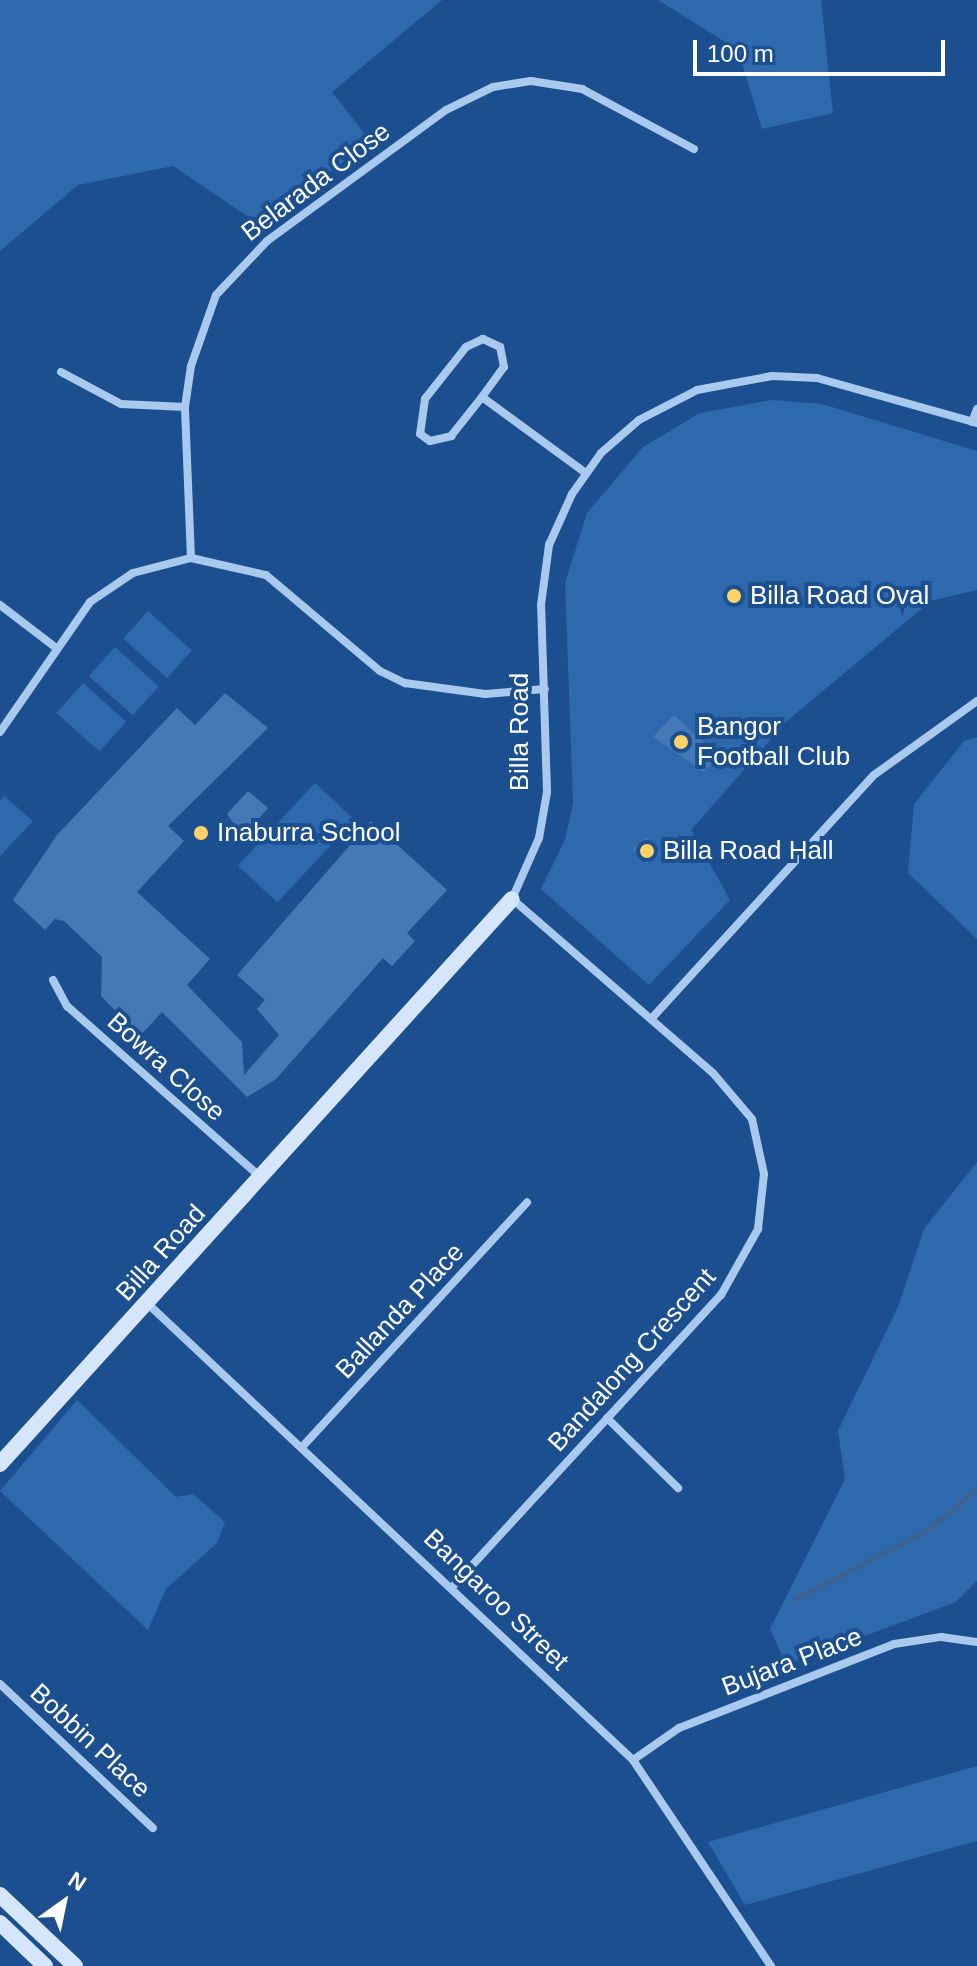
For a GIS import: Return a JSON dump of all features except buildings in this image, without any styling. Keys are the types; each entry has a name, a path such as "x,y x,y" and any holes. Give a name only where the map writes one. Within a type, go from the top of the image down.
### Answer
{"street":[{"name":"Belarada Close","path":"191,558 185,407 200,332 239,266 460,102 514,83 559,84 602,97 694,149"},
{"path":"483,339 500,347 504,367 482,397 451,436 440,442 420,434 425,399 466,347 483,339"},
{"path":"61,372 121,404 185,407"},
{"name":"Billa Road","path":"0,1464 512,899 539,838 547,792 541,605 549,545 586,473 639,420 697,390 772,376 817,378 974,422"},
{"path":"482,397 586,473"},
{"path":"974,422 977,409"},
{"path":"0,732 55,647 114,582 191,558 266,575 380,671 405,683 485,694 545,689"},
{"path":"0,605 55,647"},
{"path":"652,1018 874,775 977,701"},
{"name":"Bandalong Crescent","path":"454,1585 721,1295 758,1229 764,1174 752,1119 652,1018 512,899"},
{"name":"Bowra Close","path":"53,980 67,1006 261,1178"},
{"name":"Ballanda Place","path":"303,1446 527,1202"},
{"name":"Bangaroo Street","path":"147,1303 454,1585 633,1760 771,1966"},
{"path":"607,1418 678,1488"},
{"name":"Bujara Place","path":"633,1760 679,1728 894,1644 941,1637 977,1642"},
{"name":"Bobbin Place","path":"0,1684 153,1828"},
{"path":"0,1895 75,1966"},
{"path":"0,1923 45,1966"}],"shaded area":[{"path":"0,0 442,0 332,92 371,142 259,224 173,166 78,185 0,251"},
{"path":"658,0 821,0 833,113 762,129 738,50"},
{"path":"772,400 822,404 977,451 977,590 931,601 788,720 691,830 730,900 649,985 541,889 565,840 573,803 565,583 587,513 643,447 700,413"},
{"path":"148,611 192,650 167,678 123,638"},
{"path":"115,647 159,686 133,715 89,676"},
{"path":"83,683 126,722 99,752 56,713"},
{"path":"977,737 977,939 908,873 914,804 964,741"},
{"path":"315,783 354,820 277,902 238,866"},
{"path":"4,796 33,821 0,856 0,801"},
{"path":"977,1162 977,1581 956,1602 786,1665 770,1629 845,1479 838,1431 898,1307 924,1229"},
{"path":"77,1400 176,1497 193,1494 225,1522 217,1543 166,1589 148,1630 0,1491"},
{"path":"977,1766 977,1841 745,1905 708,1842"}],"waterway":[{"path":"795,1599 924,1532 977,1489"}],"place":[{"name":"Billa Road Oval","path":"734,596"},
{"name":"Bangor Football Club","path":"681,742"},
{"name":"Inaburra School","path":"201,833"},
{"name":"Billa Road Hall","path":"647,851"}]}
